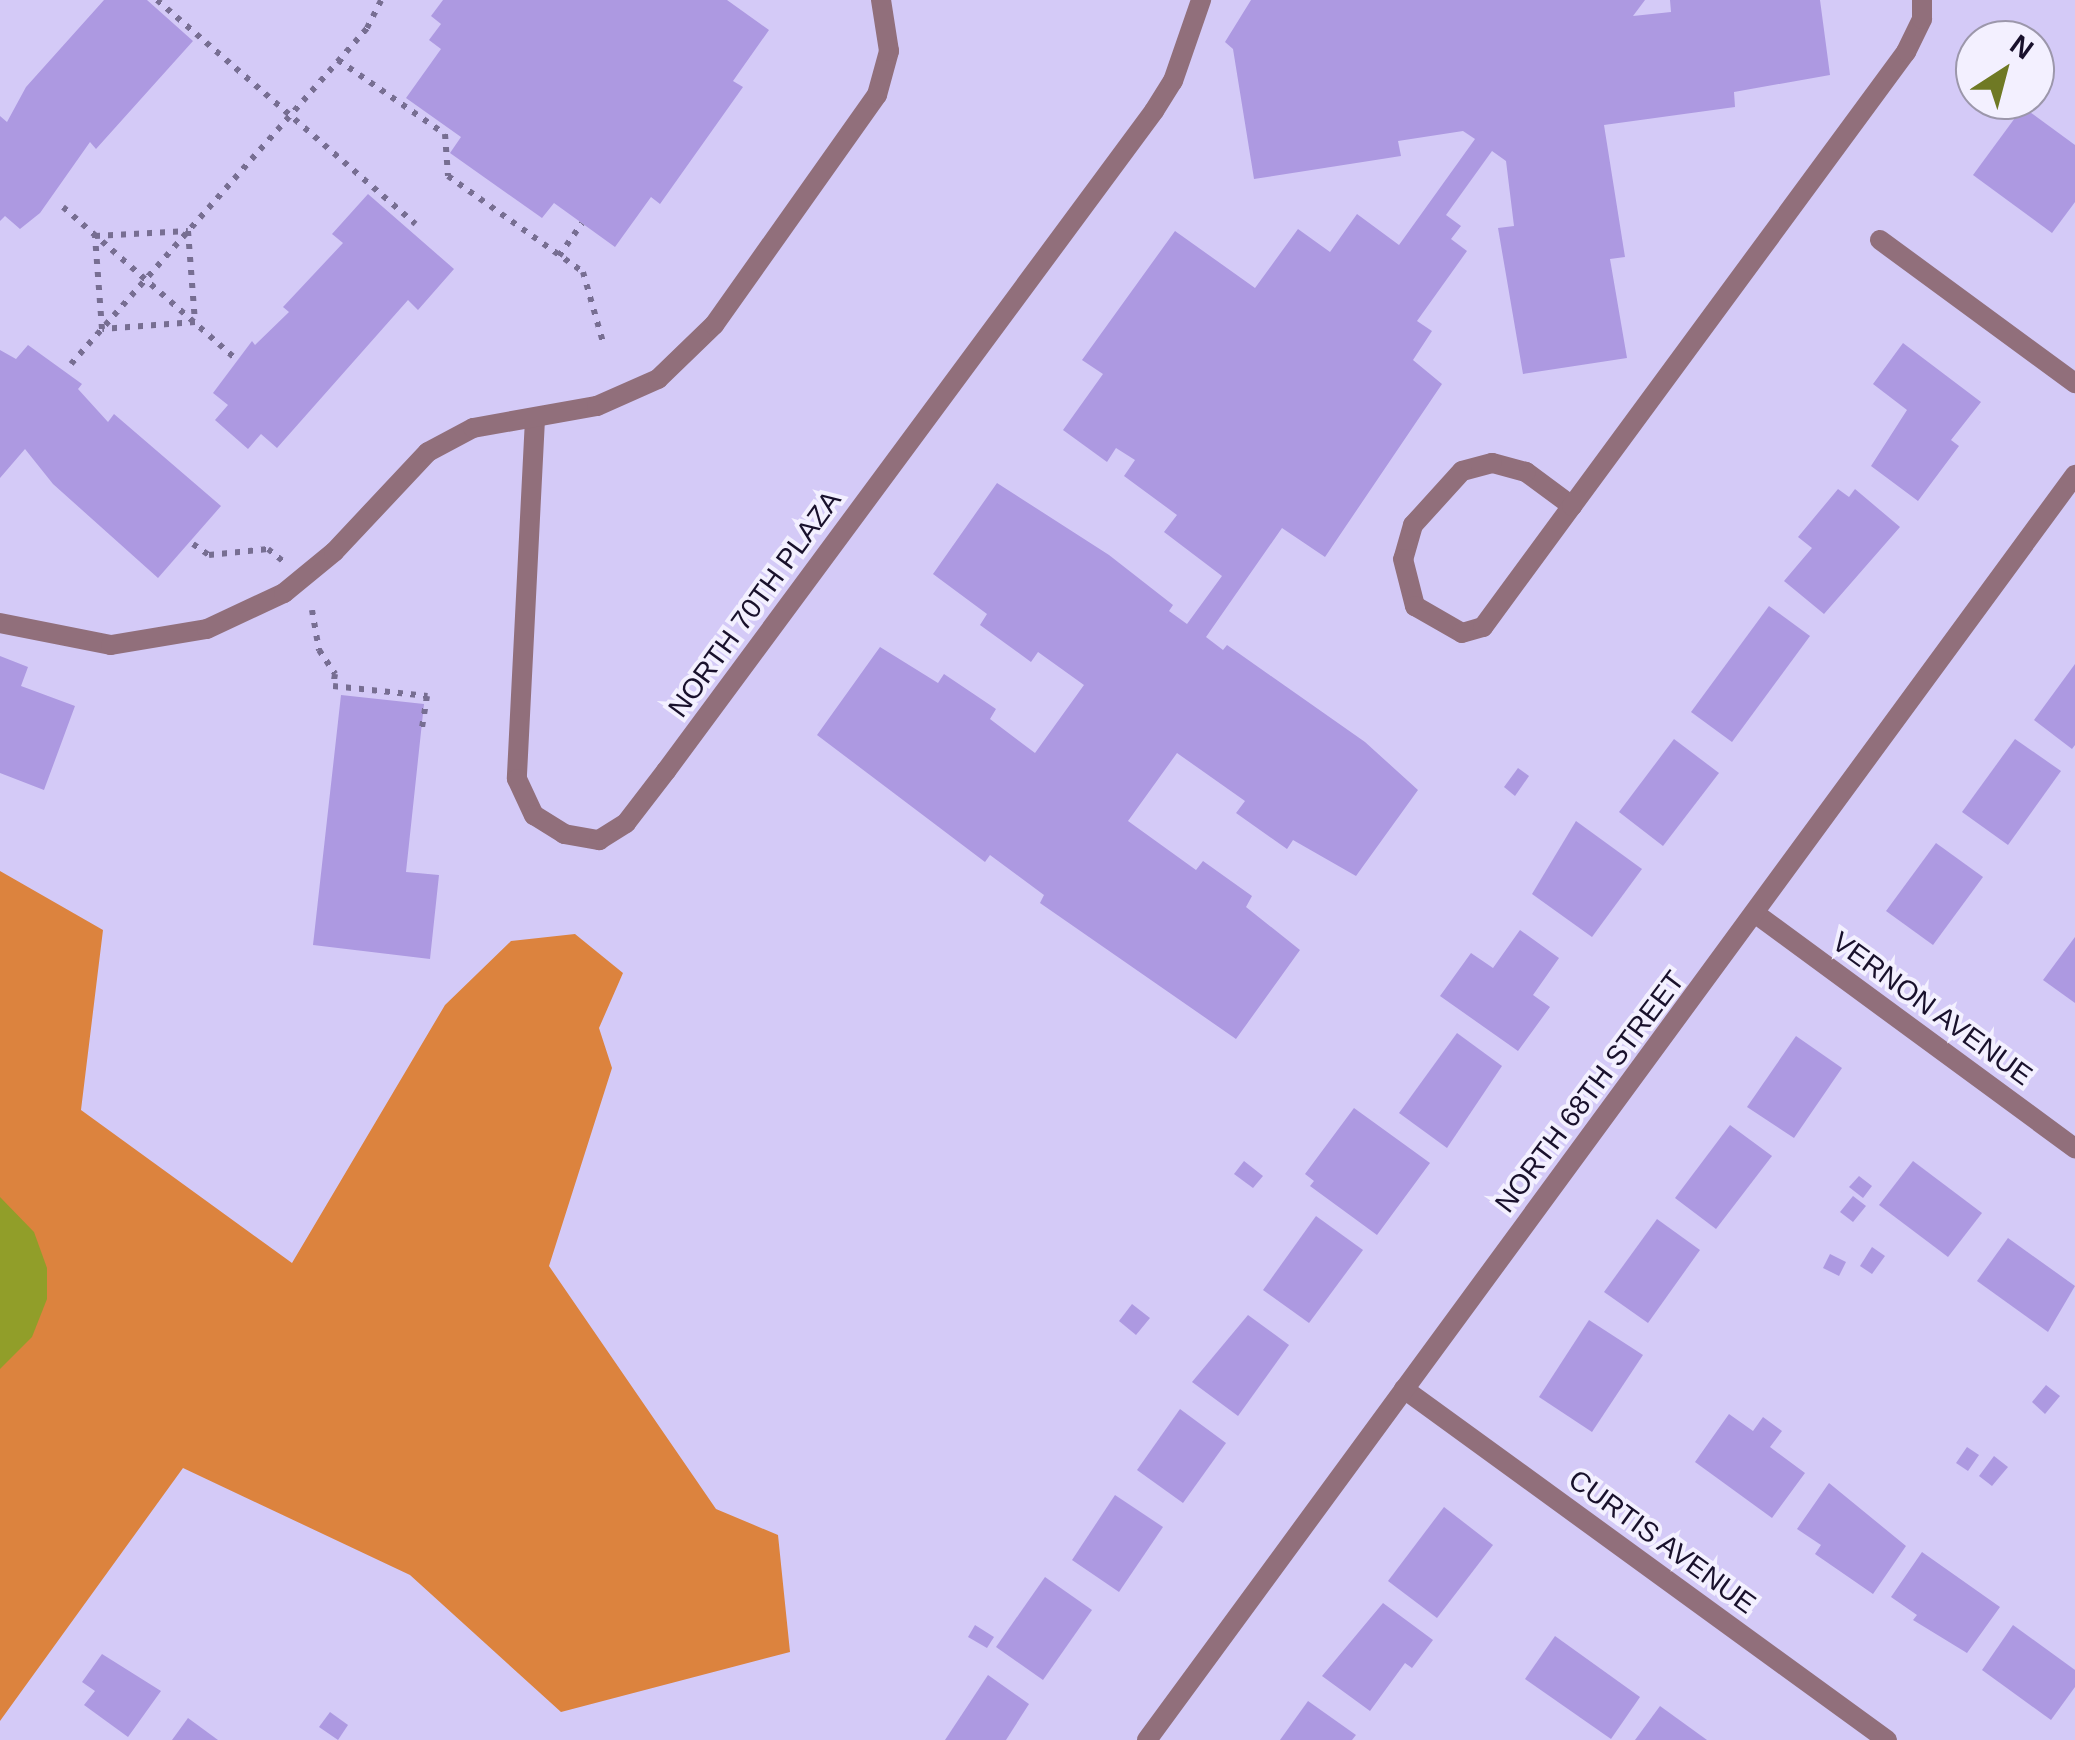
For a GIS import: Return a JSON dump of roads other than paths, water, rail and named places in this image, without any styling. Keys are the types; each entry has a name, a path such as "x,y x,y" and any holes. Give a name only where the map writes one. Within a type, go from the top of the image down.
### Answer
{"street":[{"path":"0,623 40,636 145,644 207,629 297,582 428,452 474,428 597,406 658,379 714,325 877,94 889,51 881,0"},
{"name":"NORTH 70TH PLAZA","path":"535,420 517,780 534,815 564,834 599,840 626,823 666,771 1154,111 1173,81 1201,0"},
{"path":"1572,506 1526,472 1492,463 1462,472 1413,525 1402,558 1415,606 1462,633 1483,627 1906,52 1922,19 1922,0"},
{"path":"1880,240 2075,383"},
{"name":"NORTH 68TH STREET","path":"1147,1740 2075,475"},
{"name":"VERNON AVENUE","path":"1756,914 2075,1148"},
{"name":"CURTIS AVENUE","path":"1404,1389 1887,1740"}]}
